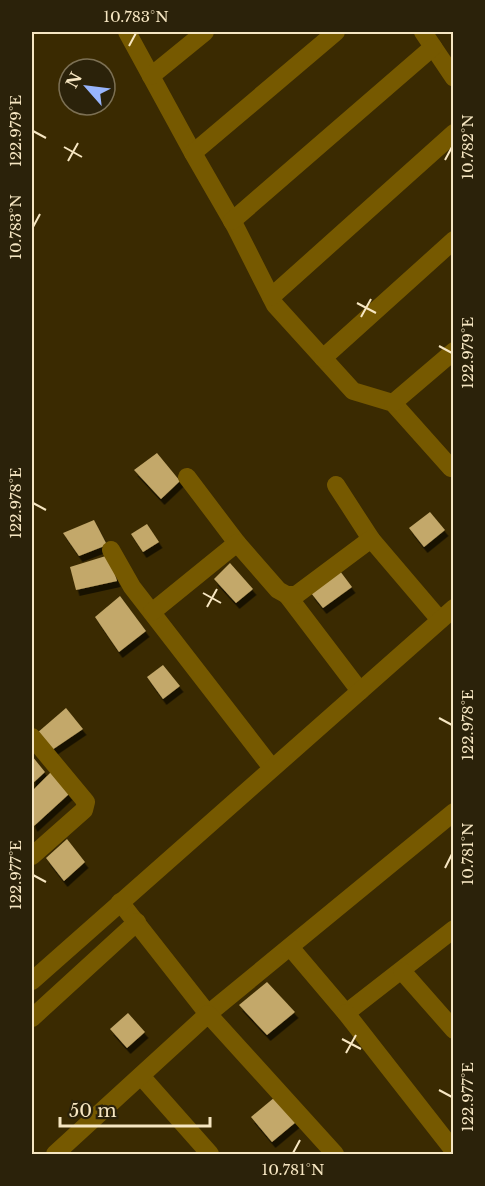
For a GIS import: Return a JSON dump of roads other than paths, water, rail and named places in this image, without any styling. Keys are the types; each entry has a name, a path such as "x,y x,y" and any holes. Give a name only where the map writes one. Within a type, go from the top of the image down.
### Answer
{"street":[{"path":"127,32 232,221 275,305 353,392 393,402 451,468 453,466"},
{"path":"151,76 205,32"},
{"path":"193,153 336,32"},
{"path":"232,221 428,39 453,78"},
{"path":"271,297 453,134"},
{"path":"323,358 453,240"},
{"path":"393,402 453,351"},
{"path":"187,477 237,543 278,590 287,595 360,691"},
{"path":"336,485 371,539 440,620"},
{"path":"287,595 296,595 371,539"},
{"path":"152,612 237,543"},
{"path":"111,550 132,587 272,768"},
{"path":"32,981 453,608"},
{"path":"32,737 86,802 84,810 32,855"},
{"path":"55,1155 208,1014 453,812"},
{"path":"120,902 208,1014 335,1155"},
{"path":"32,1018 137,922"},
{"path":"346,1013 453,929"},
{"path":"290,947 346,1013 453,1151"},
{"path":"402,970 453,1030"},
{"path":"141,1076 203,1152"}]}
